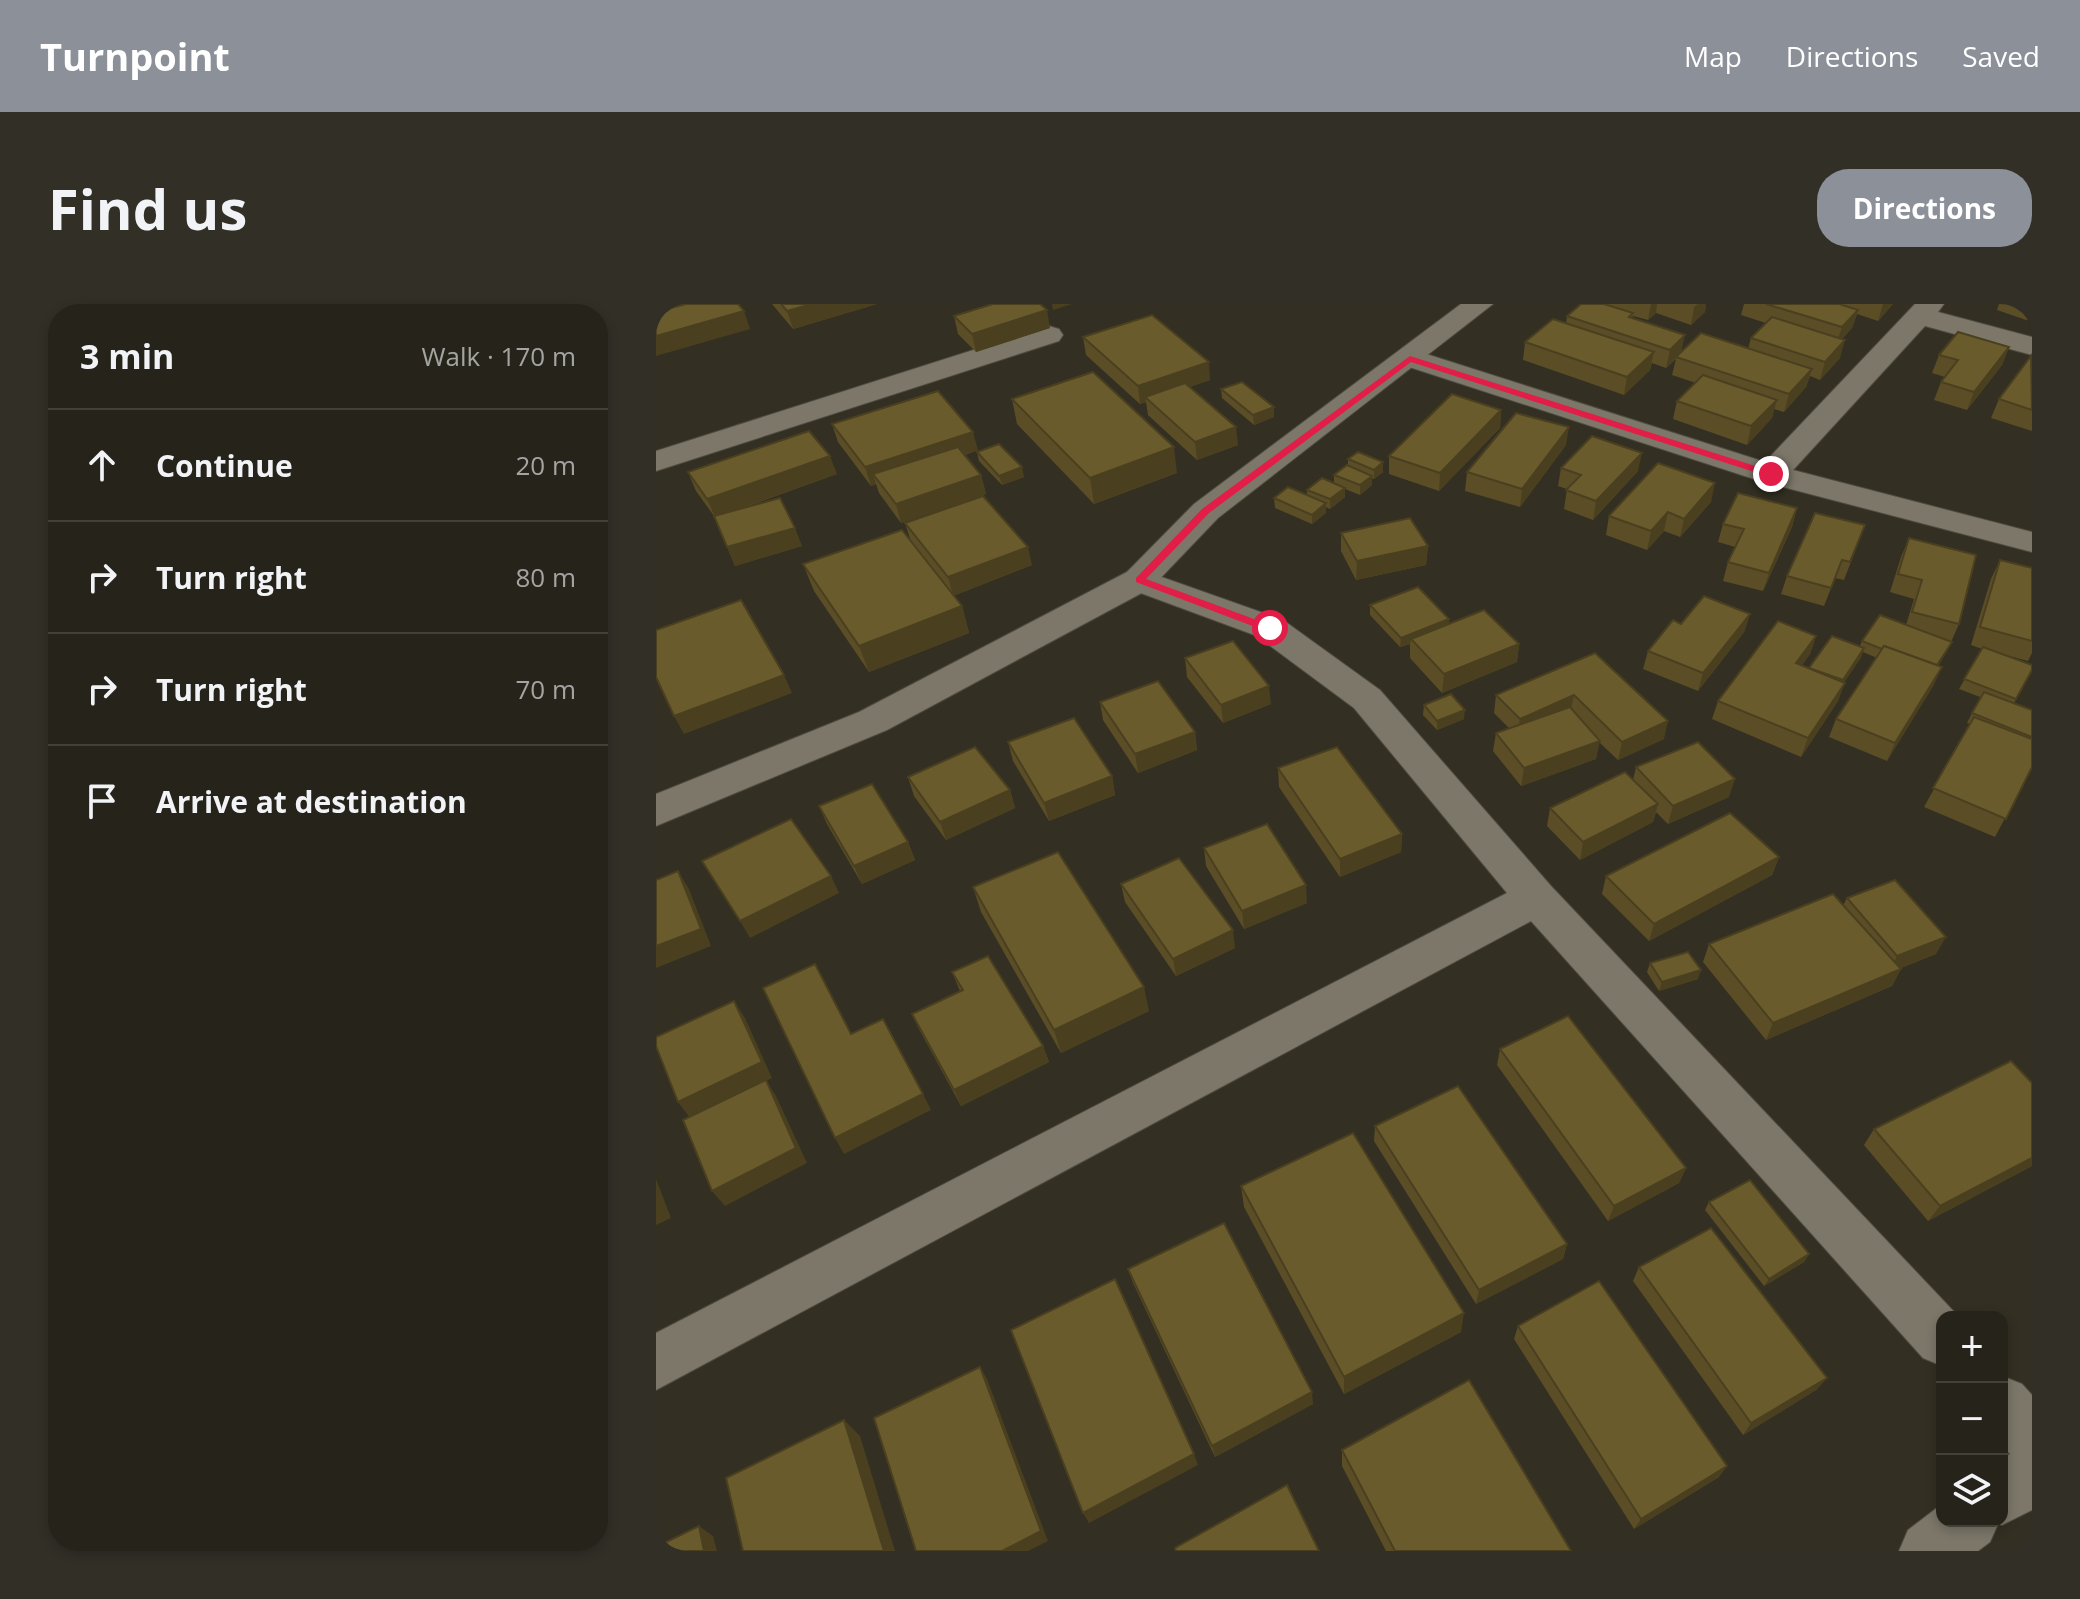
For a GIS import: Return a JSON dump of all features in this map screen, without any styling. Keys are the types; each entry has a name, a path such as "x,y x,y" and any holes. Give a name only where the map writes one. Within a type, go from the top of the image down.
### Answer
{"street":[{"path":"656,811 873,721 1139,580 1206,511 1479,304"},
{"path":"1771,474 1925,310 2032,346"},
{"path":"656,461 1049,335"},
{"path":"1410,358 1771,474 2032,542"},
{"path":"1139,580 1270,628 1367,699 1536,898 1936,1332"},
{"path":"656,1363 1536,898"},
{"path":"2008,1410 2032,1436"},
{"path":"2008,1491 2032,1473"},
{"path":"1929,1551 1961,1527"}],"building":[{"path":"656,304 686,304 656,312"},
{"path":"686,304 738,304 744,311 656,336 656,312"},
{"path":"781,304 812,304 787,311"},
{"path":"993,304 1040,304 1047,310 972,334 954,316"},
{"path":"1581,304 1604,304 1633,313 1629,317 1685,335 1670,350 1567,316"},
{"path":"1766,304 1839,304 1858,310 1842,327"},
{"path":"1152,315 1209,362 1138,386 1083,337"},
{"path":"1772,317 1845,340 1825,362 1751,338"},
{"path":"1553,319 1654,352 1627,377 1525,342"},
{"path":"1958,332 2009,347 1974,392 1941,382 1958,360 1939,355"},
{"path":"1701,333 1812,369 1789,394 1676,357"},
{"path":"2031,356 2032,410 1999,399"},
{"path":"1093,372 1174,447 1090,478 1012,399"},
{"path":"1703,375 1777,400 1751,426 1677,401"},
{"path":"1242,382 1274,407 1253,415 1221,389"},
{"path":"1185,383 1236,427 1195,442 1145,397"},
{"path":"938,391 973,432 865,467 832,424"},
{"path":"1452,394 1501,410 1440,473 1389,456"},
{"path":"1516,413 1569,427 1522,489 1467,472"},
{"path":"809,431 830,456 707,499 688,472"},
{"path":"1592,436 1642,453 1596,501 1566,490 1581,475 1561,468"},
{"path":"999,444 1022,467 999,476 977,452"},
{"path":"958,447 981,475 896,504 873,474"},
{"path":"1358,452 1383,462 1374,470 1348,459"},
{"path":"1658,463 1715,483 1684,519 1668,512 1651,531 1609,516"},
{"path":"1347,465 1372,476 1360,485 1334,475"},
{"path":"1322,478 1345,488 1330,499 1307,490"},
{"path":"1288,487 1326,503 1312,515 1274,498"},
{"path":"1738,493 1797,508 1769,573 1728,562 1744,529 1723,524"},
{"path":"983,496 1028,547 948,577 905,523"},
{"path":"780,498 795,528 727,547 714,516"},
{"path":"1815,513 1865,525 1850,562 1842,560 1831,588 1787,576"},
{"path":"1410,518 1428,546 1357,561 1341,533"},
{"path":"902,530 962,606 859,646 803,564"},
{"path":"1909,538 1976,555 1959,624 1912,612 1922,580 1898,574"},
{"path":"2000,560 2032,568 2032,641 1980,627"},
{"path":"1418,587 1449,619 1401,638 1370,605"},
{"path":"1704,596 1750,614 1703,673 1648,651 1673,620 1681,624"},
{"path":"741,600 784,675 674,716 656,677 656,630"},
{"path":"1484,610 1519,644 1444,674 1411,639"},
{"path":"1880,615 1952,642 1937,665 1862,641"},
{"path":"1778,621 1816,636 1796,663 1845,683 1808,738 1718,701"},
{"path":"1832,636 1864,648 1843,680 1809,668"},
{"path":"1233,641 1269,686 1221,705 1185,658"},
{"path":"1884,646 1942,667 1895,743 1836,719"},
{"path":"1983,647 2032,665 2016,699 1964,679"},
{"path":"1595,653 1668,721 1622,742 1574,695 1520,719 1496,695"},
{"path":"1158,681 1195,732 1135,754 1100,702"},
{"path":"1984,692 2032,710 2032,737 1972,713"},
{"path":"1451,694 1465,710 1437,721 1424,705"},
{"path":"1570,707 1600,741 1524,768 1496,733"},
{"path":"1974,717 2032,739 2032,767 2006,819 1933,788"},
{"path":"1074,718 1112,776 1044,803 1008,742"},
{"path":"1698,742 1735,779 1673,806 1636,767"},
{"path":"975,747 1010,790 940,822 908,777"},
{"path":"1337,747 1402,834 1340,859 1278,768"},
{"path":"1625,772 1658,804 1583,842 1550,808"},
{"path":"872,784 908,842 854,866 819,806"},
{"path":"1730,813 1779,857 1654,924 1606,876"},
{"path":"791,819 831,876 740,921 702,861"},
{"path":"1267,824 1306,885 1242,911 1204,848"},
{"path":"1058,852 1144,987 1054,1030 973,887"},
{"path":"1179,858 1233,930 1173,959 1121,884"},
{"path":"678,871 701,929 656,946 656,880"},
{"path":"1895,880 1946,937 1897,956 1847,898"},
{"path":"1833,894 1901,969 1773,1023 1709,944"},
{"path":"1688,952 1701,970 1662,982 1650,963"},
{"path":"988,956 1043,1046 954,1090 912,1014 963,990 952,972"},
{"path":"815,964 851,1034 883,1019 923,1094 835,1138 763,988"},
{"path":"734,1001 762,1062 678,1102 656,1046 656,1037"},
{"path":"1568,1016 1686,1168 1614,1206 1500,1049"},
{"path":"2011,1061 2032,1083 2032,1158 1940,1206 1874,1129"},
{"path":"766,1080 796,1148 712,1191 683,1120"},
{"path":"1458,1086 1567,1244 1479,1290 1375,1126"},
{"path":"1353,1133 1464,1313 1344,1377 1241,1186"},
{"path":"1750,1180 1809,1254 1769,1279 1709,1202"},
{"path":"1224,1223 1312,1392 1212,1446 1128,1269"},
{"path":"1711,1228 1827,1378 1751,1423 1639,1267"},
{"path":"1115,1279 1194,1454 1083,1513 1011,1330"},
{"path":"1599,1281 1727,1466 1641,1519 1518,1326"},
{"path":"980,1367 1041,1531 1002,1551 916,1551 874,1418"},
{"path":"1469,1380 1571,1551 1395,1551 1342,1450"},
{"path":"844,1420 884,1551 743,1551 726,1478"},
{"path":"1287,1485 1319,1551 1176,1551 1175,1548"},
{"path":"699,1526 704,1551 656,1551 656,1547"}],"route":[{"path":"1270,628 1139,580 1206,511 1410,358 1771,474"}]}
